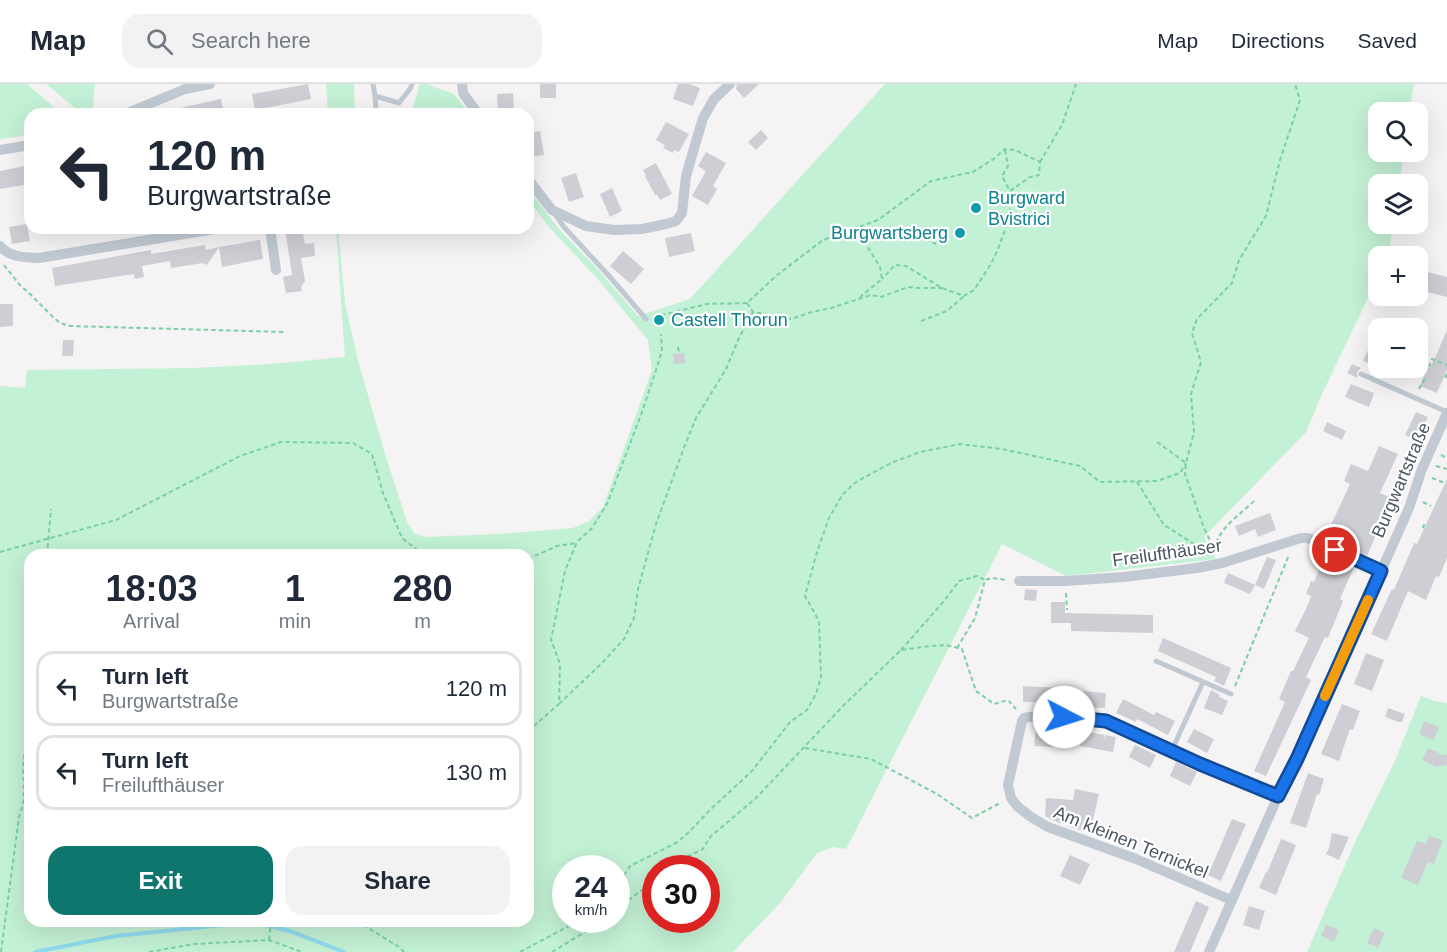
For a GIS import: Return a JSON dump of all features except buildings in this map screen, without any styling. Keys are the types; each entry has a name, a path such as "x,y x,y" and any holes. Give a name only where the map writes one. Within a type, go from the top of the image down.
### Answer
{"street":[{"path":"139,108 185,89 210,84"},
{"path":"462,84 463,93 474,108"},
{"path":"534,187 552,210 586,226 614,230 642,229 676,221 682,213 686,176 703,118 714,99 730,84"},
{"path":"0,150 24,146"},
{"path":"1,248 17,257 39,258 185,234"},
{"path":"271,234 276,270"},
{"name":"Burgwartstraße","path":"1209,952 1409,508 1422,469 1447,413"},
{"path":"1295,539 1308,538 1381,571"},
{"name":"Freilufthäuser","path":"1019,581 1124,577 1197,568 1222,563 1295,539"},
{"path":"1011,798 1008,785 1022,721 1024,718 1064,717 1106,721 1278,796"},
{"name":"Am kleinen Ternickel","path":"1011,798 1030,817 1048,827 1136,859 1232,900"}],"lane":[{"path":"374,84 376,108"},
{"path":"375,96 399,103 412,84"},
{"path":"552,210 646,319"},
{"path":"1360,374 1447,413"},
{"path":"1156,661 1231,694"},
{"path":"1172,750 1203,682"}],"path":[{"path":"1010,191 1030,177 1039,175 1040,162 1062,125 1076,84"},
{"path":"1214,550 1185,474 1194,432 1191,394 1201,362 1192,333 1197,319 1232,283 1239,260 1266,216 1280,160 1300,100 1295,84"},
{"path":"646,319 707,304 747,303 776,276 823,240 878,220 931,181 973,172 1005,149 1015,150 1040,162"},
{"path":"921,321 947,311 974,290 991,264 1006,227 1011,205 1010,191 1002,176 1008,166 1005,149"},
{"path":"856,228 883,238 908,230 936,244"},
{"path":"856,228 880,267 882,279"},
{"path":"1,248 3,264 26,291 60,323 79,327 284,332"},
{"path":"860,298 895,265 906,266 942,288 964,296"},
{"path":"747,303 753,312 791,319 871,295 881,297 908,287 942,288"},
{"path":"534,726 602,663 624,639 634,618 638,589 656,524 685,444 696,418 726,369 753,312"},
{"path":"559,704 560,664 551,640 565,571 577,542 592,528 607,504 656,370 662,351 661,334"},
{"path":"678,347 679,353"},
{"path":"1429,367 1432,359 1447,365"},
{"path":"1445,378 1447,374"},
{"path":"1416,394 1425,378"},
{"path":"0,552 116,520 240,456 281,442 353,443 372,454 383,493 402,538 416,549"},
{"path":"1157,442 1186,463"},
{"path":"630,866 676,843 687,834 752,771 790,722 807,710 816,694 821,677 819,621 805,596 829,518 843,494 856,482 891,463 920,452 960,444 1002,449 1080,466 1100,482 1157,482 1180,473 1186,463"},
{"path":"1441,455 1447,458"},
{"path":"1436,466 1447,470"},
{"path":"1434,478 1442,482 1443,480"},
{"path":"1136,482 1164,525 1199,547 1214,550"},
{"path":"1214,550 1220,533 1256,499"},
{"path":"1423,502 1431,506"},
{"path":"48,549 51,508"},
{"path":"1231,694 1295,539"},
{"path":"534,556 557,546 577,542"},
{"path":"690,855 703,849 710,837 756,798 805,748 843,706 901,650 959,581 977,576 985,580 1019,581"},
{"path":"957,648 975,618 985,580"},
{"path":"1067,601 1067,610"},
{"path":"901,650 946,645 962,649 976,691 994,705 1008,700"},
{"path":"805,748 871,759 937,794 972,818 1011,798"},
{"path":"1,952 16,835 23,804 24,756"},
{"path":"269,940 271,927"},
{"path":"367,927 404,952"},
{"path":"520,952 556,933"},
{"path":"552,952 583,933"},
{"path":"149,952 194,944 269,940 302,952"}],"green space":[{"path":"0,84 27,84 55,108 24,108 24,136 0,139"},
{"path":"46,84 95,84 93,108 75,108"},
{"path":"326,84 354,84 355,108 328,108"},
{"path":"420,84 427,84 454,94 465,108 413,108"},
{"path":"885,84 1414,84 1411,102 1368,102 1368,162 1402,162 1401,174 1368,174 1368,234 1392,234 1390,246 1368,246 1368,298 1306,432 1204,537 1216,559 1066,576 1002,544 846,849 833,847 817,853 780,903 733,952 0,952 0,386 25,388 27,370 195,368 345,357 336,234 339,234 345,303 358,361 407,522 414,533 425,537 573,528 589,521 603,507 652,370 648,340 596,277 548,226 534,207 534,197 559,229 638,316 690,299"},
{"path":"1421,696 1447,703 1447,952 1307,952 1355,842 1394,763"}],"waterway":[{"path":"35,952 116,936 203,927"},
{"path":"273,927 290,931 344,952"}],"slow traffic":[{"path":"1325,696 1368,600"}],"place":[{"name":"Burgward Bvistrici","path":"976,208"},
{"name":"Burgwartsberg","path":"960,233"},
{"name":"Castell Thorun","path":"659,320"}],"route":[{"path":"1064,717 1106,721 1200,764 1278,796 1287,781 1381,571 1335,550"}]}
